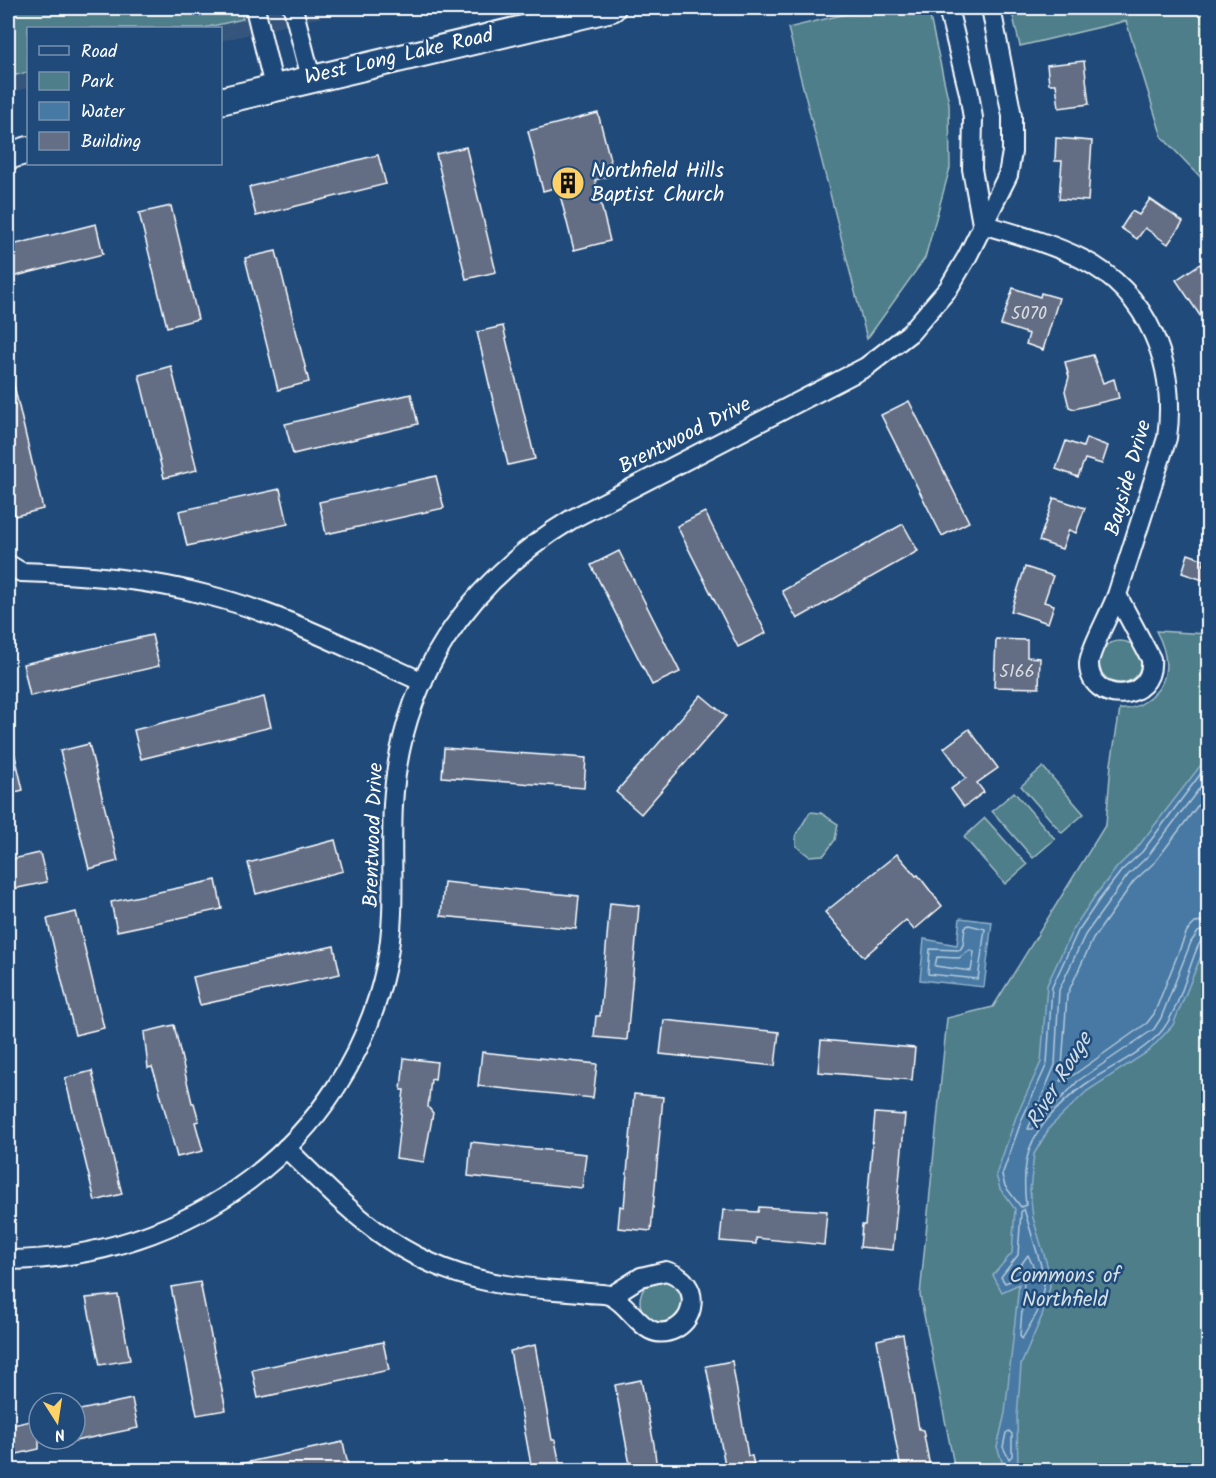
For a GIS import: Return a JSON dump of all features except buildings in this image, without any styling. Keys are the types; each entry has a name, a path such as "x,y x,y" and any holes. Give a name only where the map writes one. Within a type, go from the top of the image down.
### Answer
{"main road":[{"name":"West Long Lake Road","path":"222,100 612,8"},
{"path":"8,156 27,150"}],"street":[{"path":"255,8 274,87"},
{"path":"293,8 311,78"},
{"path":"948,8 969,93 973,126 972,169 982,224"},
{"name":"Brentwood Drive","path":"8,1260 78,1256 154,1235 211,1206 254,1177 286,1149 320,1108 363,1036 380,985 394,907 393,808 399,751 410,711 441,645 476,596 498,573 532,545 572,519 828,388 889,352 928,315 948,290 967,257 1008,175 1012,152 1011,103 991,8"},
{"name":"Bayside Drive","path":"982,224 1039,241 1093,265 1109,276 1129,296 1141,311 1157,341 1168,377 1170,419 1167,438 1117,595 1108,619 1093,647 1089,664 1090,671 1099,686 1115,694 1127,694 1145,682 1152,667 1151,659 1117,595"},
{"path":"12,573 118,579 214,597 288,622 423,682"},
{"path":"286,1149 337,1200 377,1234 424,1261 485,1281 610,1296"}],"shaded area":[{"path":"8,8 360,8 222,41 222,27 27,27 27,88 8,93"}],"green space":[{"path":"8,8 240,8 243,19 208,27 27,27 27,72 8,77"},
{"path":"870,8 928,8 949,103 950,168 925,258 867,339 788,28"},
{"path":"1011,8 1208,8 1208,185 1162,137 1126,21 1020,46"},
{"name":"Commons of Northfield","path":"1156,631 1208,634 1208,1470 955,1470 920,1295 947,1018 993,1007 1106,824 1111,764 1120,709 1135,707 1147,700 1161,685 1164,677 1166,668 1164,649"},
{"path":"1120,641 1135,647 1141,662 1135,677 1120,683 1105,677 1099,662 1105,647"},
{"path":"1043,767 1084,814 1062,833 1021,786"},
{"path":"1014,792 1055,839 1033,858 992,811"},
{"path":"810,812 821,813 838,824 835,840 824,855 809,856 796,846 796,835"},
{"path":"985,818 1027,865 1005,884 964,837"},
{"path":"661,1280 669,1281 676,1286 681,1293 681,1309 676,1316 669,1321 661,1322 653,1321 646,1316 641,1309 640,1301 641,1293 646,1286 653,1281"}],"water":[{"name":"River Rouge","path":"1208,755 1208,939 1173,1025 1149,1051 1087,1091 1050,1127 1034,1154 1030,1190 1033,1218 1048,1268 1050,1287 1042,1316 1021,1365 1017,1418 1018,1470 1005,1470 997,1447 1005,1413 1019,1284 1002,1292 993,1275 1012,1253 1015,1209 1000,1189 996,1175 1016,1117 1041,1062 1047,985 1073,929 1095,896 1118,866 1137,848 1204,761 1202,756"},
{"path":"960,918 992,922 984,987 920,980 924,939 957,945"}],"place":[{"name":"Northfield Hills Baptist Church","path":"568,183"}]}
